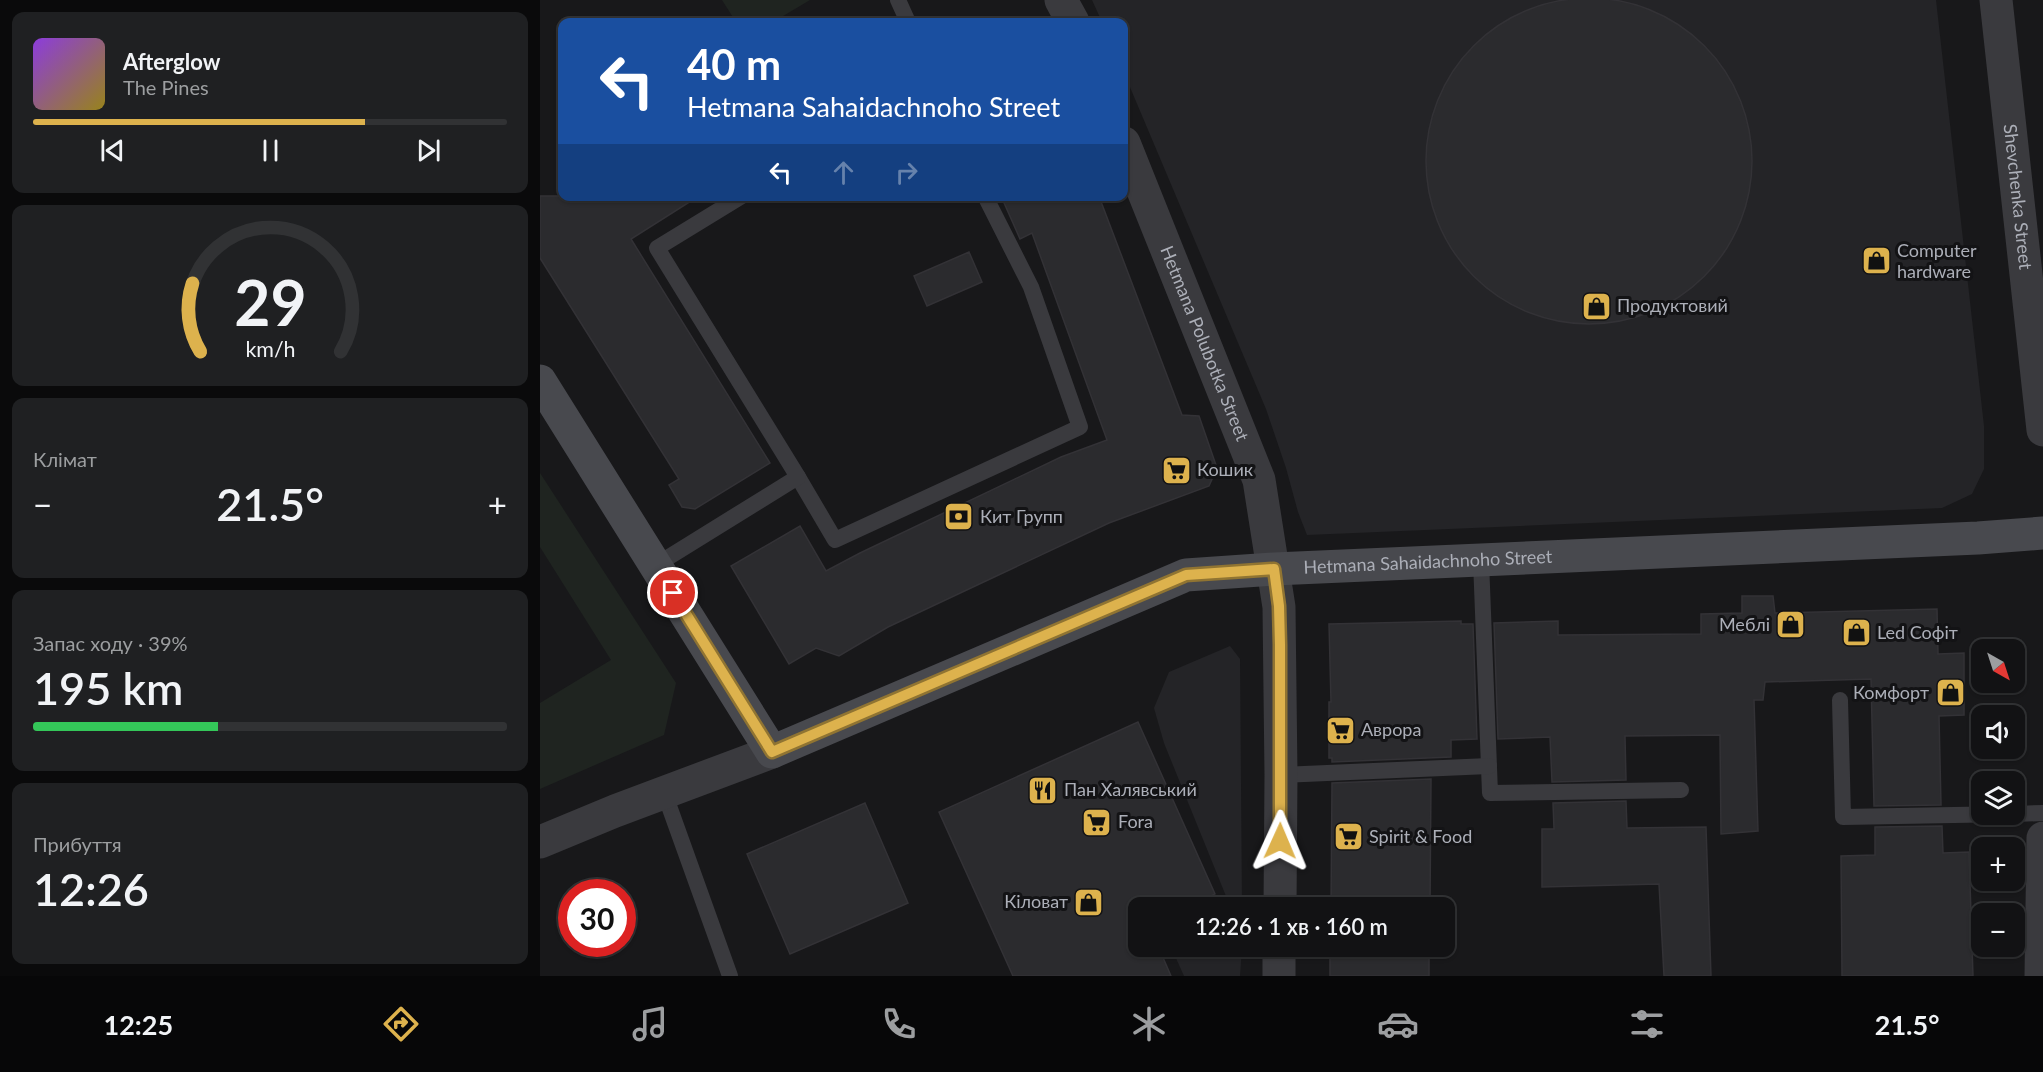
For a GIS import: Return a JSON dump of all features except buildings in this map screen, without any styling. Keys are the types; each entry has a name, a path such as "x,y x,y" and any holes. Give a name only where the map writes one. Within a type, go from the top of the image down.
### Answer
{"street":[{"path":"1061,0 1071,18"},
{"name":"Shevchenka Street","path":"1996,0 2043,430"},
{"name":"Hetmana Polubotka Street","path":"1128,153 1259,480 1279,606 1280,897"},
{"path":"540,381 772,752"},
{"name":"Hetmana Sahaidachnoho Street","path":"540,842 772,752 1186,575 2043,533"},
{"path":"2041,976 2043,838"},
{"path":"1279,957 1279,976"}],"lane":[{"path":"898,0 906,18"},
{"path":"734,201 657,248 835,540 1080,427 1031,287 988,201"},
{"path":"656,565 798,477"},
{"path":"1481,561 1490,793 1680,790"},
{"path":"1840,700 1843,817 1971,815"},
{"path":"1281,775 1490,765"},
{"path":"664,792 730,976"},
{"path":"2025,814 2043,813"}],"shaded area":[{"path":"722,0 810,0 780,18 733,18"},
{"name":"Продуктовий","path":"1092,0 1936,0 1984,426 1984,469 1972,494 1942,508 1307,535 1266,409 1128,82 1128,18 1100,18"},
{"path":"540,473 676,683 664,735 540,789 540,703 611,660 540,547"},
{"path":"1230,646 1240,659 1242,897 1226,897 1164,743 1154,708 1169,672"},
{"path":"1175,957 1241,957 1240,976 1184,976"}],"place":[{"name":"Computer hardware","path":"1876,261"},
{"name":"Продуктовий","path":"1596,306"},
{"name":"Кошик","path":"1176,470"},
{"name":"Кит Групп","path":"959,517"},
{"name":"Меблі","path":"1791,625"},
{"name":"Led Софіт","path":"1856,633"},
{"name":"Комфорт","path":"1950,693"},
{"name":"Аврора","path":"1340,730"},
{"name":"Пан Халявський","path":"1043,790"},
{"name":"Fora","path":"1097,822"},
{"name":"Spirit & Food","path":"1348,837"},
{"name":"Кіловат","path":"1089,902"}],"route":[{"path":"673,593 772,752 1186,575 1274,569 1279,606 1280,645 1280,841"}]}
